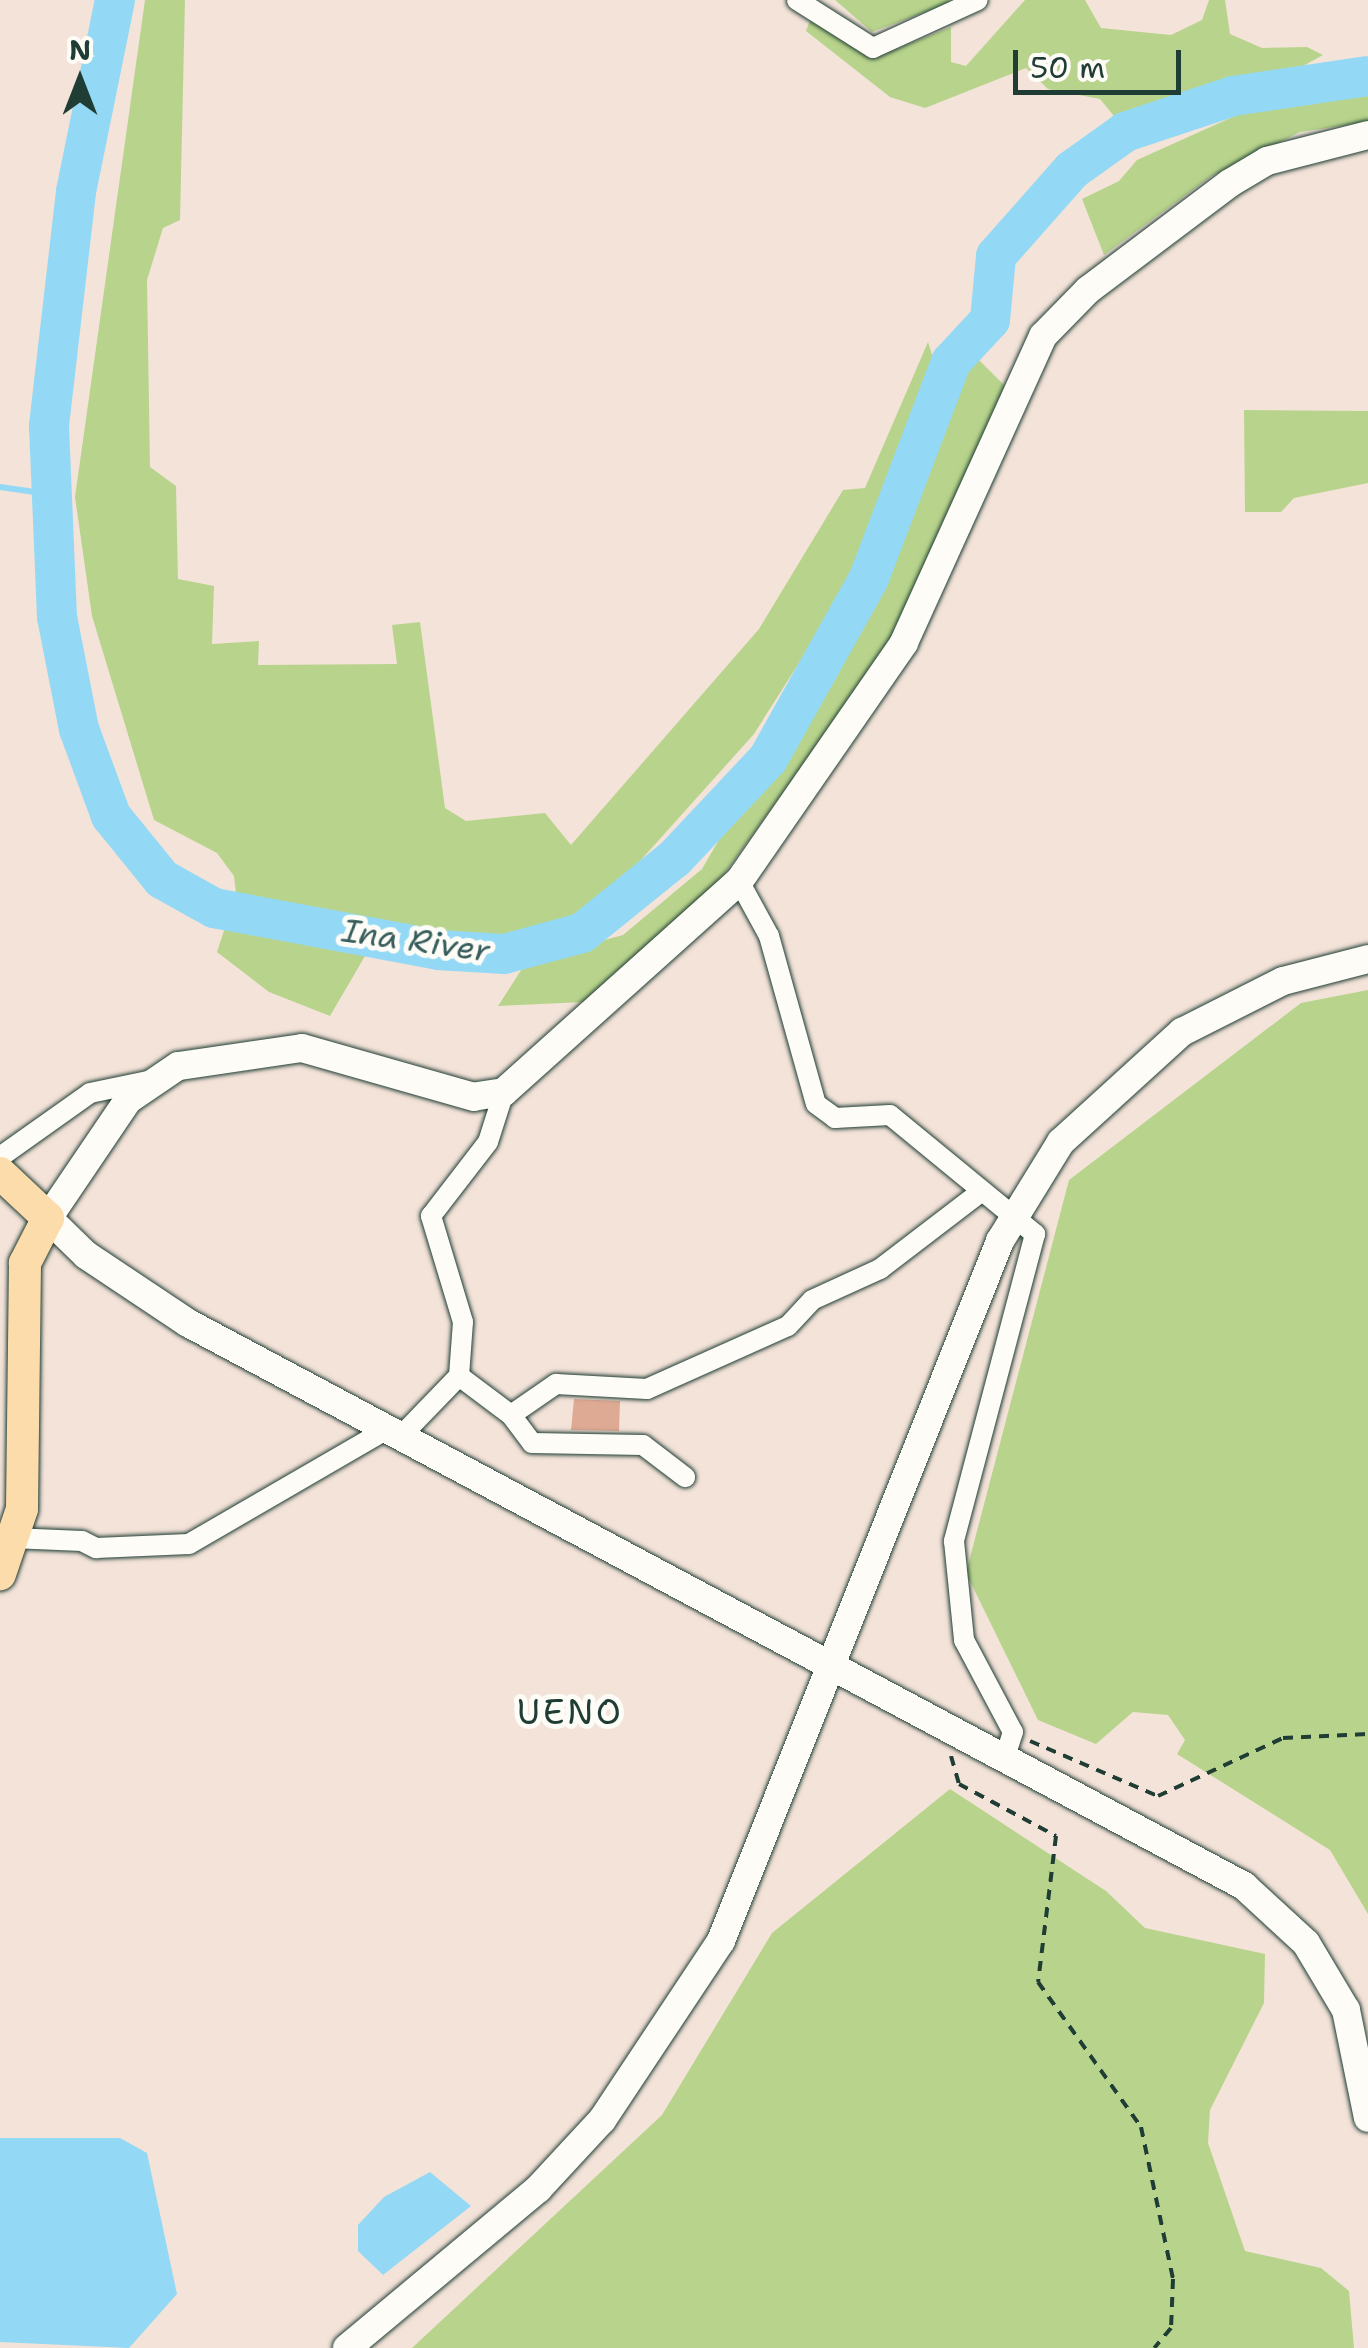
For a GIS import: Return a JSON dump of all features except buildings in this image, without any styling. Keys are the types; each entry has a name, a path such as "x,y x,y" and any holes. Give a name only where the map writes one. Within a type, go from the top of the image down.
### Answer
{"main road":[{"path":"0,1173 48,1218 24,1263 22,1509 0,1574"}],"street":[{"path":"797,0 873,48 978,0"},
{"path":"12,1538 82,1540 96,1548 189,1544 395,1431 459,1376 463,1322 430,1230 432,1216 488,1142 504,1092 739,881 904,643 1044,336 1103,278 1230,183 1267,161 1368,134"},
{"path":"739,881 769,936 816,1104 834,1118 890,1114 978,1194 1014,1213 1035,1234 954,1541 964,1640 1008,1745"},
{"path":"347,2348 538,2189 666,2032 720,1941 1014,1213 1098,1101 1182,1032 1283,982 1368,959"},
{"path":"0,1157 90,1093 148,1081 178,1066 302,1048 474,1097 504,1092"},
{"path":"148,1081 48,1218 86,1255 188,1323 952,1731 1008,1745 1244,1886 1306,1942 1346,2010 1368,2118"},
{"path":"511,1415 556,1384 647,1388 788,1326 812,1300 880,1269 978,1194"},
{"path":"459,1376 511,1415 532,1443 644,1446 685,1477"}],"path":[{"path":"952,1731 958,1784 1056,1836 1038,1982 1140,2127 1173,2280 1170,2328 1154,2348"},
{"path":"1008,1745 1158,1796 1283,1738 1368,1734"}],"green space":[{"path":"145,0 185,0 180,220 163,228 147,280 150,467 176,486 178,579 214,586 212,644 259,641 258,665 397,664 392,625 420,622 445,808 466,821 545,813 571,845 759,629 843,490 865,488 928,342 933,358 861,565 754,734 597,909 498,946 379,932 330,1016 269,992 217,952 236,894 234,876 217,853 154,820 92,616 75,497"},
{"path":"835,0 947,0 952,2 872,32"},
{"path":"1025,0 1085,0 1101,28 1171,35 1202,20 1209,0 1225,0 1230,34 1262,48 1307,47 1323,55 1292,72 1198,91 1174,113 1123,127 1100,99 1048,89 1026,68 925,108 890,97 806,31 812,15 874,58 951,27 951,62 966,66"},
{"path":"1368,87 1368,122 1300,132 1210,177 1104,255 1082,199 1119,181 1137,160 1277,97"},
{"path":"974,355 1007,388 908,619 717,884 584,1002 498,1006 527,961 623,935 702,869 734,814 793,745 892,566"},
{"path":"1244,410 1368,411 1368,483 1294,498 1281,512 1245,512"},
{"path":"1368,990 1368,1914 1330,1850 1177,1754 1185,1740 1168,1715 1133,1712 1096,1744 1038,1720 966,1573 1069,1180 1301,1003"},
{"path":"950,1789 1106,1891 1145,1928 1265,1954 1264,2003 1210,2110 1208,2143 1245,2251 1321,2268 1349,2291 1354,2348 412,2348 662,2115 772,1933"}],"water":[{"path":"0,2138 120,2138 147,2153 177,2294 129,2348 0,2342"},
{"path":"430,2172 471,2206 383,2275 358,2251 358,2225 384,2197"}],"waterway":[{"name":"Ina River","path":"115,0 76,192 49,426 57,617 79,729 111,816 162,879 214,908 438,950 504,954 582,933 675,858 768,759 869,578 951,362 990,320 996,256 1072,170 1125,132 1233,96 1368,76"},
{"path":"0,487 48,494"}],"district":[{"name":"UENO","path":"570,1712"}]}
